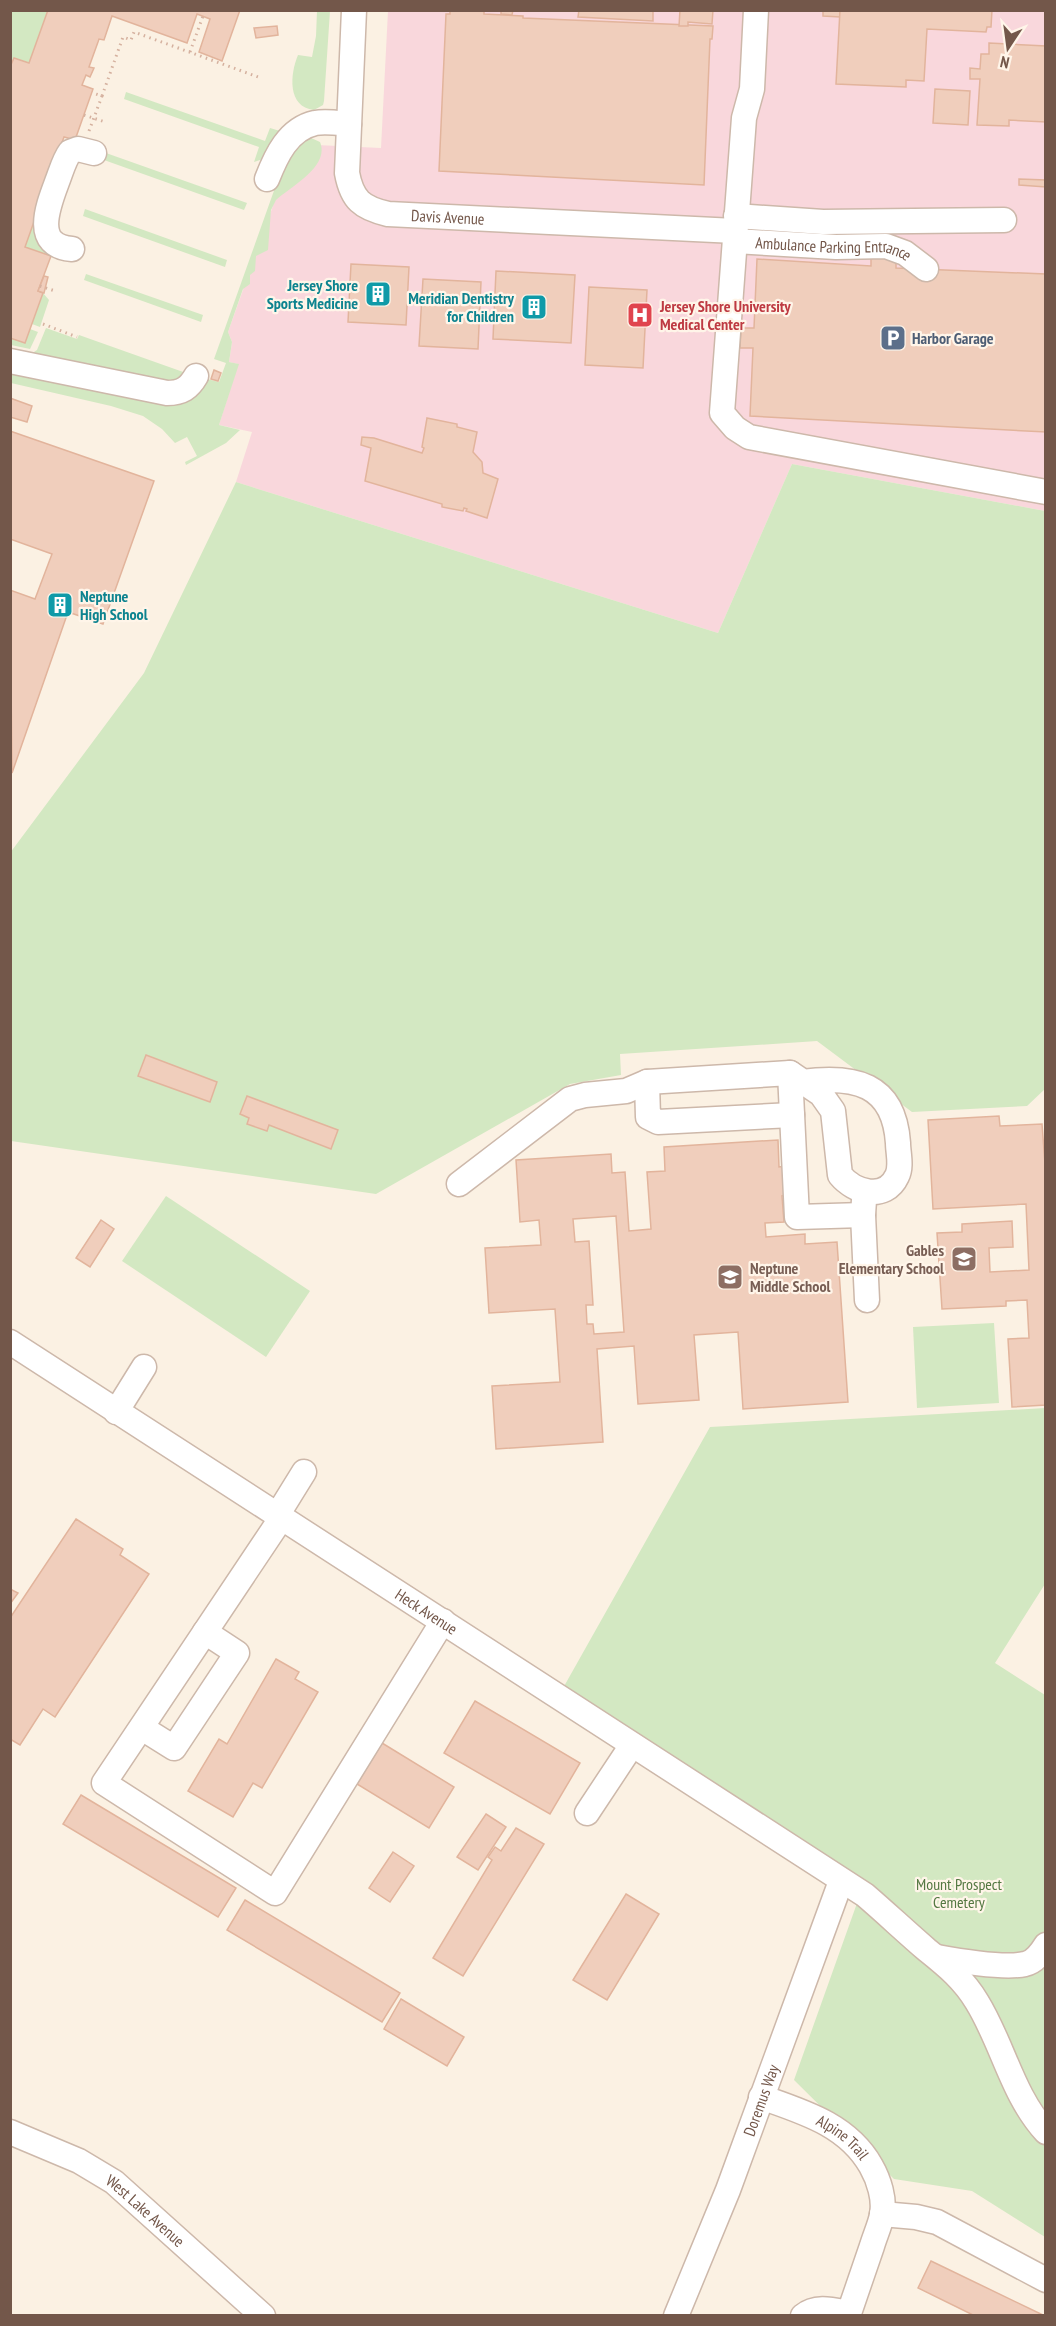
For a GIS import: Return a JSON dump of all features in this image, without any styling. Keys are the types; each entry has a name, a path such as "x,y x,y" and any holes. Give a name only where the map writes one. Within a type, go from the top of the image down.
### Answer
{"street":[{"path":"756,10 752,89 744,118 722,413 735,428 749,437 1046,492"},
{"name":"Davis Avenue","path":"354,11 347,173 349,184 360,202 370,210 388,214 736,230"},
{"path":"267,180 281,148 299,131 313,124 349,124"},
{"path":"72,249 60,247 49,238 47,210 70,152 91,143"},
{"path":"736,230 843,223 1004,220"},
{"name":"Ambulance Parking Entrance","path":"736,230 836,247 886,246 905,253 926,269"},
{"path":"10,361 167,393 187,389 196,376"},
{"path":"796,1077 792,1115 797,1217 863,1215"},
{"path":"459,1184 570,1100 585,1095 626,1091 647,1082 796,1077 846,1079 872,1090 884,1100 895,1123 899,1167 897,1175 885,1189 866,1191 853,1187 840,1175 833,1112 820,1094 796,1077"},
{"path":"647,1082 648,1117 658,1122 792,1115"},
{"path":"866,1191 863,1215 867,1300"},
{"name":"Heck Avenue","path":"10,1342 865,1895 954,1971 978,2003 998,2039 1016,2086 1029,2110 1046,2132"},
{"path":"116,1412 144,1368"},
{"path":"304,1472 280,1516 104,1784 275,1893 443,1621"},
{"path":"142,1728 174,1748 237,1653 205,1632"},
{"path":"586,1813 632,1745"},
{"name":"Doremus Way","path":"676,2316 728,2190 842,1881"},
{"path":"937,1957 996,1965 1026,1964 1038,1957 1046,1945"},
{"name":"Alpine Trail","path":"761,2097 803,2112 834,2127 855,2142 877,2175 881,2192 882,2214 848,2314 824,2308 803,2316"},
{"name":"West Lake Avenue","path":"10,2132 79,2161 114,2182 263,2316"},
{"path":"882,2214 916,2217 937,2222 1046,2280"}],"path":[{"path":"190,52 203,16"},
{"path":"91,143 94,118 123,37 131,40 134,32 261,78"},
{"path":"93,93 102,96"},
{"path":"84,115 105,122"},
{"path":"40,286 55,291"},
{"path":"43,324 77,337"}],"shaded area":[{"name":"Jersey Shore University Medical Center","path":"388,11 1045,11 1045,511 792,464 718,633 236,482 252,432 219,425 238,364 229,362 232,342 228,332 295,144 381,148"}],"green space":[{"path":"11,11 48,11 29,63 14,58 11,67"},
{"path":"317,11 330,11 324,101 323,105 314,110 305,108 299,103 292,80 298,55 312,57"},
{"path":"126,92 265,141 270,128 280,131 263,159 254,162 259,147 124,99"},
{"path":"309,137 320,142 322,151 320,159 308,175 276,200 271,210 268,250 256,256 255,271 250,275 250,284 243,289 228,332 232,342 229,362 239,364 219,425 240,430 226,443 186,465 185,462 197,456 187,437 175,443 162,429 143,416 111,406 11,383 11,372 172,405 193,397 201,390 207,379 219,382 226,363 214,359 286,157"},
{"path":"106,153 247,203 244,210 104,160"},
{"path":"85,209 227,260 225,267 83,216"},
{"path":"35,219 47,252 51,256 25,247"},
{"path":"86,274 203,315 201,322 84,280"},
{"path":"43,293 49,300 40,327 32,324"},
{"path":"46,328 77,339 79,335 186,373 176,383 31,354 37,350"},
{"path":"30,329 38,332 30,349 11,345 11,338"},
{"path":"792,464 1045,511 1046,1088 1027,1106 912,1112 817,1041 620,1054 621,1075 570,1084 376,1194 11,1141 10,853 144,673 236,482 718,633"},
{"path":"166,1196 310,1291 266,1357 122,1261"},
{"path":"994,1323 999,1403 917,1408 913,1327"},
{"name":"Mount Prospect Cemetery","path":"1045,1408 1045,1584 995,1663 1045,1695 1045,2237 972,2191 894,2179 794,2080 856,1906 857,1896 558,1697 710,1427"}],"building":[{"path":"48,10 240,10 222,61 199,52 210,19 197,14 187,43 112,16 104,40 99,39 89,67 94,68 90,77 86,75 82,85 93,89 75,140 64,137 25,247 51,256 38,291 43,293 25,343 10,338 10,67 14,58 29,63"},
{"path":"450,10 484,11 484,14 523,16 523,18 713,26 712,39 710,39 704,185 439,171 446,14 450,14"},
{"path":"501,10 513,10 512,15 501,14"},
{"path":"579,10 653,10 653,21 578,17"},
{"path":"680,10 713,10 712,24 688,22 688,26 679,26"},
{"path":"823,10 840,10 840,17 823,16"},
{"path":"840,10 992,10 991,27 987,27 986,32 927,29 924,81 906,80 906,87 836,84"},
{"path":"277,26 278,35 256,38 254,28"},
{"path":"989,43 1046,46 1046,122 1009,120 1009,126 977,125 980,79 970,79 970,68 980,69 981,54 989,54"},
{"path":"935,89 970,91 968,125 933,123"},
{"path":"1019,179 1046,180 1046,187 1019,185"},
{"name":"Harbor Garage","path":"871,256 896,257 896,268 1046,274 1046,432 750,416 753,348 740,348 741,328 754,328 757,259 871,266"},
{"name":"Jersey Shore Sports Medicine","path":"351,264 409,267 406,325 348,322"},
{"name":"Meridian Dentistry for Children","path":"496,271 575,275 571,343 493,339"},
{"path":"44,276 48,277 44,293 38,291"},
{"path":"423,279 481,282 478,349 419,346"},
{"path":"589,287 647,290 643,368 585,365"},
{"path":"214,370 221,373 218,381 211,379"},
{"path":"10,398 32,406 27,422 10,417"},
{"path":"427,418 457,424 457,427 477,432 473,452 482,462 483,473 498,479 487,518 466,511 467,509 464,508 463,511 442,507 442,504 365,481 371,448 361,445 362,437 374,438 422,453"},
{"name":"Neptune High School","path":"10,431 154,481 103,624 68,612 12,773 10,590 35,599 52,554 10,539"},
{"path":"146,1055 217,1082 210,1102 138,1076"},
{"path":"247,1096 338,1130 331,1149 269,1125 267,1131 247,1124 249,1118 240,1114"},
{"name":"Gables Elementary School","path":"999,1116 1000,1126 1042,1124 1046,1177 1046,1405 1012,1407 1008,1339 1029,1338 1027,1300 1006,1301 1006,1306 942,1309 937,1233 962,1232 962,1224 1012,1221 1013,1247 989,1248 990,1272 1029,1270 1026,1204 933,1209 928,1120"},
{"name":"Neptune Middle School","path":"778,1140 779,1167 787,1166 789,1195 782,1196 784,1222 765,1223 766,1237 805,1234 805,1244 837,1242 848,1402 743,1409 738,1332 694,1335 699,1400 638,1404 634,1346 597,1349 603,1442 496,1449 492,1386 560,1382 555,1309 489,1313 485,1248 541,1245 539,1220 520,1222 516,1160 611,1154 612,1173 625,1172 629,1231 651,1229 647,1172 665,1171 664,1147","holes":["616,1216 624,1332 594,1334 593,1324 587,1324 586,1305 593,1305 589,1241 575,1242 573,1219"]},
{"path":"101,1220 114,1229 90,1267 76,1258"},
{"path":"76,1519 123,1549 120,1555 149,1574 55,1717 43,1709 20,1745 10,1739 10,1618"},
{"path":"10,1589 18,1593 10,1604"},
{"path":"276,1659 299,1672 295,1679 318,1692 262,1788 253,1783 233,1817 188,1791 219,1739 227,1744"},
{"path":"475,1701 580,1763 550,1814 444,1753"},
{"path":"382,1743 454,1787 429,1828 357,1784"},
{"path":"81,1795 236,1888 218,1917 63,1824"},
{"path":"486,1814 506,1827 478,1870 457,1857"},
{"path":"516,1828 544,1844 463,1976 433,1958 492,1860 488,1857 495,1847 501,1851"},
{"path":"393,1852 414,1866 390,1902 369,1888"},
{"path":"626,1894 659,1914 607,2000 573,1980"},
{"path":"245,1900 400,1993 382,2022 227,1930"},
{"path":"401,1999 464,2037 447,2066 384,2029"},
{"path":"931,2261 1045,2316 975,2316 918,2288"}],"place":[{"name":"Jersey Shore Sports Medicine","path":"378,294"},
{"name":"Meridian Dentistry for Children","path":"534,307"},
{"name":"Jersey Shore University Medical Center","path":"640,315"},
{"name":"Harbor Garage","path":"893,338"},
{"name":"Neptune High School","path":"60,605"},
{"name":"Gables Elementary School","path":"964,1259"},
{"name":"Neptune Middle School","path":"730,1277"}]}
